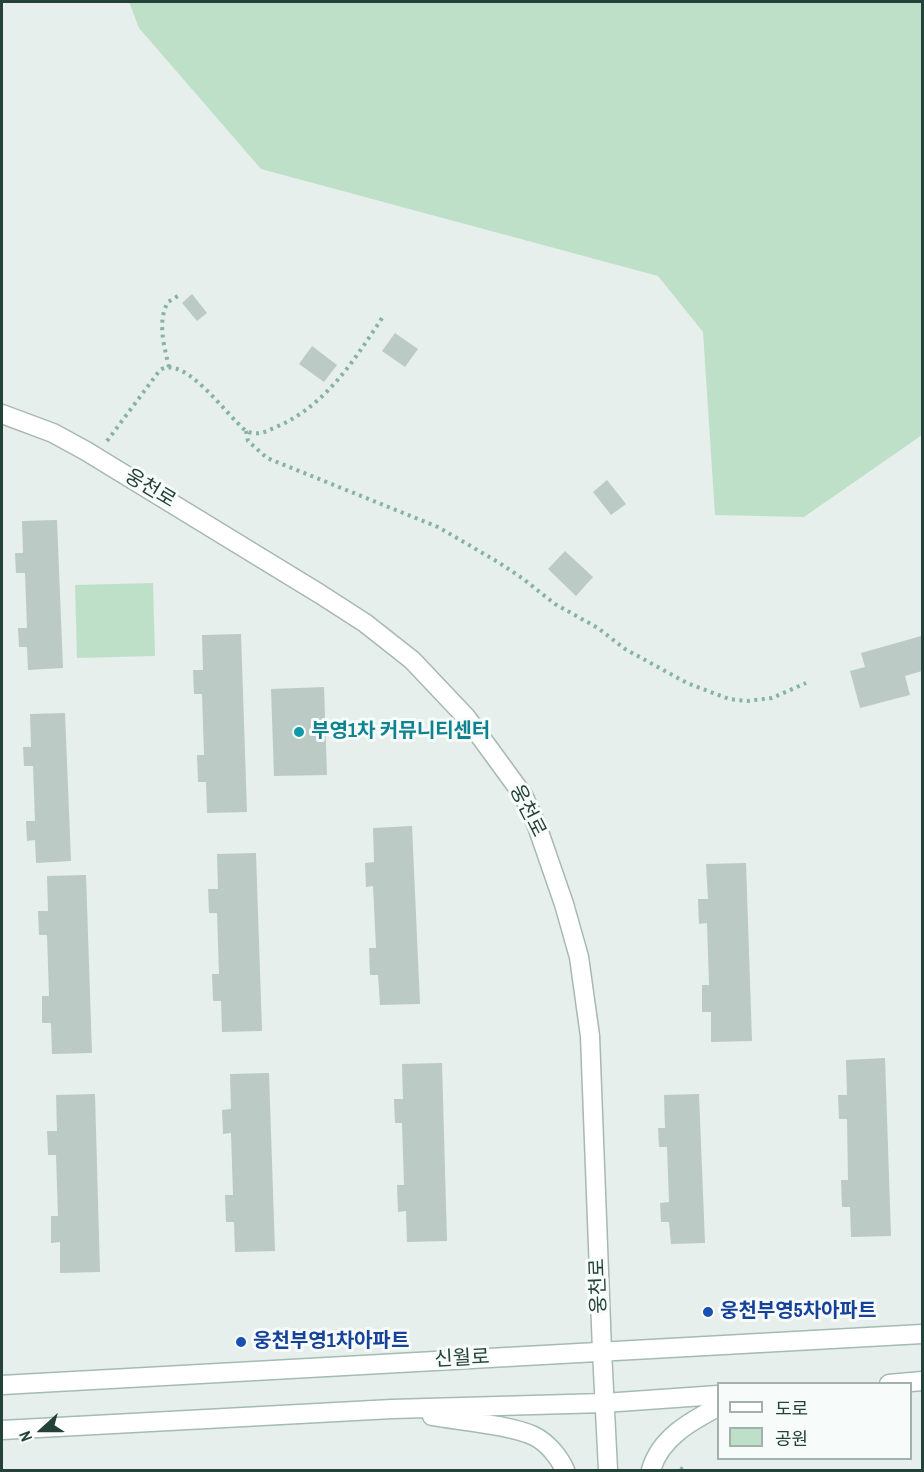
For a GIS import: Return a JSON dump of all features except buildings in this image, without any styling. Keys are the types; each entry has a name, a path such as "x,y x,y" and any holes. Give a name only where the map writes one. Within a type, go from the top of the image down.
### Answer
{"street":[{"name":"웅천로","path":"2,414 53,433 95,456 365,623 412,660 466,717 523,795 537,826 564,904 579,957 590,1036 608,1470"},
{"name":"신월로","path":"2,1385 922,1334"},
{"path":"906,1382 922,1381"},
{"path":"2,1430 392,1410 604,1403 717,1395"},
{"path":"651,1470 655,1457 673,1436 695,1419 717,1408"},
{"path":"392,1410 507,1429 535,1436 559,1456 565,1470"}],"path":[{"path":"169,367 162,336 163,316 168,302 181,294"},
{"path":"95,456 160,370 169,367 178,368 191,376 246,431 253,434 261,433 282,425 319,401 359,354 384,315"},
{"path":"246,431 248,441 267,458 438,527 506,567 555,604 598,628 625,649 687,683 729,699 747,701 772,698 806,683"}],"green space":[{"path":"129,2 922,2 922,435 804,517 715,515 703,332 658,276 261,169 139,28"},
{"path":"153,583 155,656 77,658 75,585"}],"place":[{"name":"부영1차 커뮤니티센터","path":"299,732"},
{"name":"웅천부영5차아파트","path":"708,1312"},
{"name":"웅천부영1차아파트","path":"241,1342"}]}
